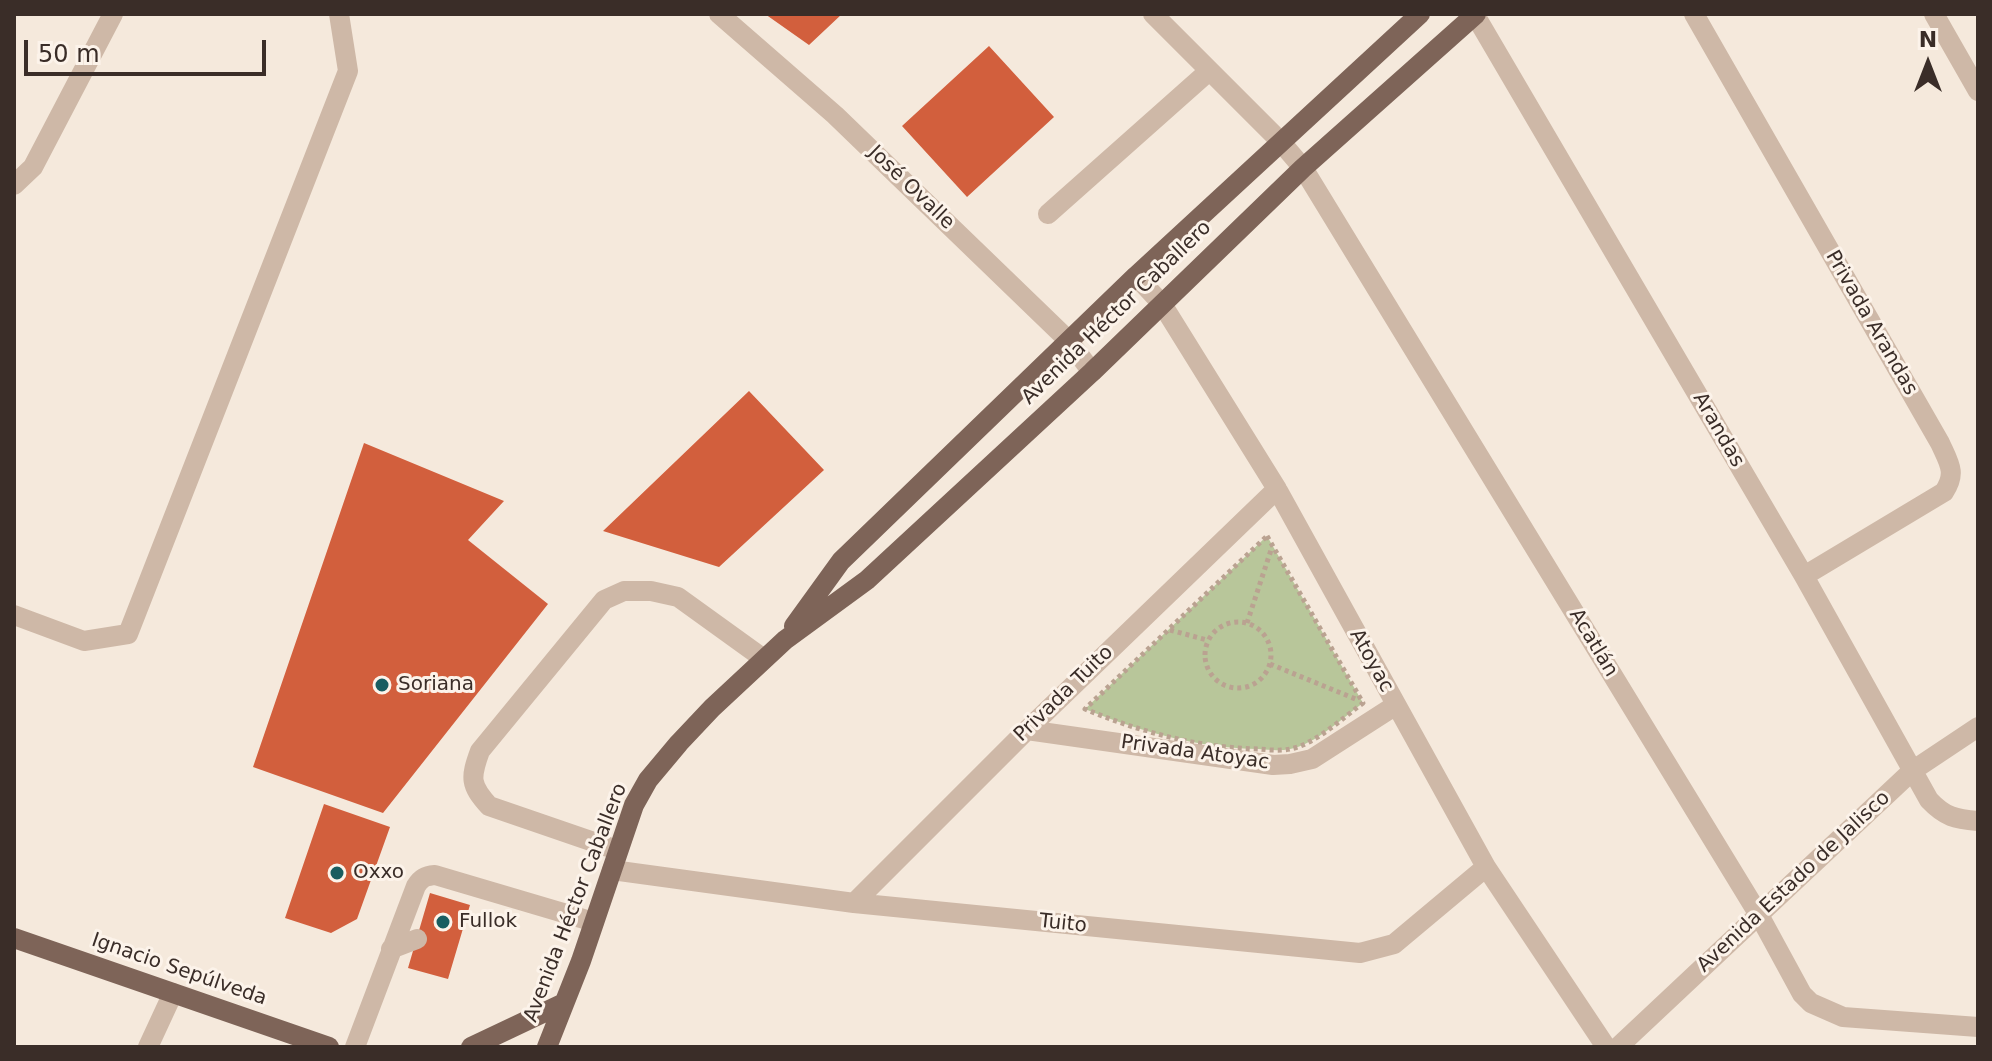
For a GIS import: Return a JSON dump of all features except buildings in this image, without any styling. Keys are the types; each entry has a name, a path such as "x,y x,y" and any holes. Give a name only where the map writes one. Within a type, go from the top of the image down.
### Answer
{"main road":[{"name":"Avenida Héctor Caballero","path":"785,640 841,561 1068,340 1420,14"},
{"name":"Avenida Héctor Caballero","path":"547,1047 634,805 648,780 695,726 785,640 867,580 1092,372 1303,168 1476,14"},
{"name":"Ignacio Sepúlveda","path":"14,938 329,1047"},
{"path":"471,1047 564,1003"}],"street":[{"path":"14,185 33,167 113,14"},
{"path":"14,615 84,641 128,634 348,71 339,14"},
{"name":"José Ovalle","path":"719,14 835,115 1068,340 1092,372"},
{"name":"Acatlán","path":"1153,14 1303,168 1759,915 1802,994 1811,1003 1843,1017 1978,1027"},
{"name":"Arandas","path":"1476,14 1804,576 1929,800 1939,810 1956,819 1978,821"},
{"name":"Privada Arandas","path":"1694,14 1940,443 1952,473 1944,492 1804,576"},
{"path":"1934,14 1978,91"},
{"path":"1048,214 1209,71"},
{"name":"Atoyac","path":"1136,276 1162,304 1277,489 1486,867 1606,1047"},
{"name":"Privada Tuito","path":"854,903 1027,730 1277,489"},
{"name":"Tuito","path":"764,659 678,597 651,591 624,591 604,600 480,751 472,771 476,791 489,806 615,860 854,903 1360,953 1394,944 1486,867"},
{"name":"Privada Atoyac","path":"1027,730 1273,765 1312,759 1396,705"},
{"name":"Avenida Estado de Jalisco","path":"1618,1047 1912,771 1978,727"},
{"path":"355,1047 416,886 426,876 435,875 594,922"},
{"path":"391,949 417,939"},
{"path":"148,1047 173,993"}],"path":[{"path":"1267,536 1363,703 1305,744 1291,749 1269,750 1213,747 1122,724 1085,709 1267,536"},
{"path":"1247,623 1273,546"},
{"path":"1232,622 1247,623 1265,636 1271,654 1270,664 1266,673 1254,684 1238,688 1223,685 1207,669 1207,640 1222,626 1232,622"},
{"path":"1169,629 1207,640"},
{"path":"1270,664 1363,703"}],"green space":[{"path":"1267,536 1363,703 1309,742 1279,750 1192,742 1149,732 1085,709"}],"place":[{"name":"Soriana","path":"382,685"},
{"name":"Oxxo","path":"337,873"},
{"name":"Fullok","path":"443,922"}]}
